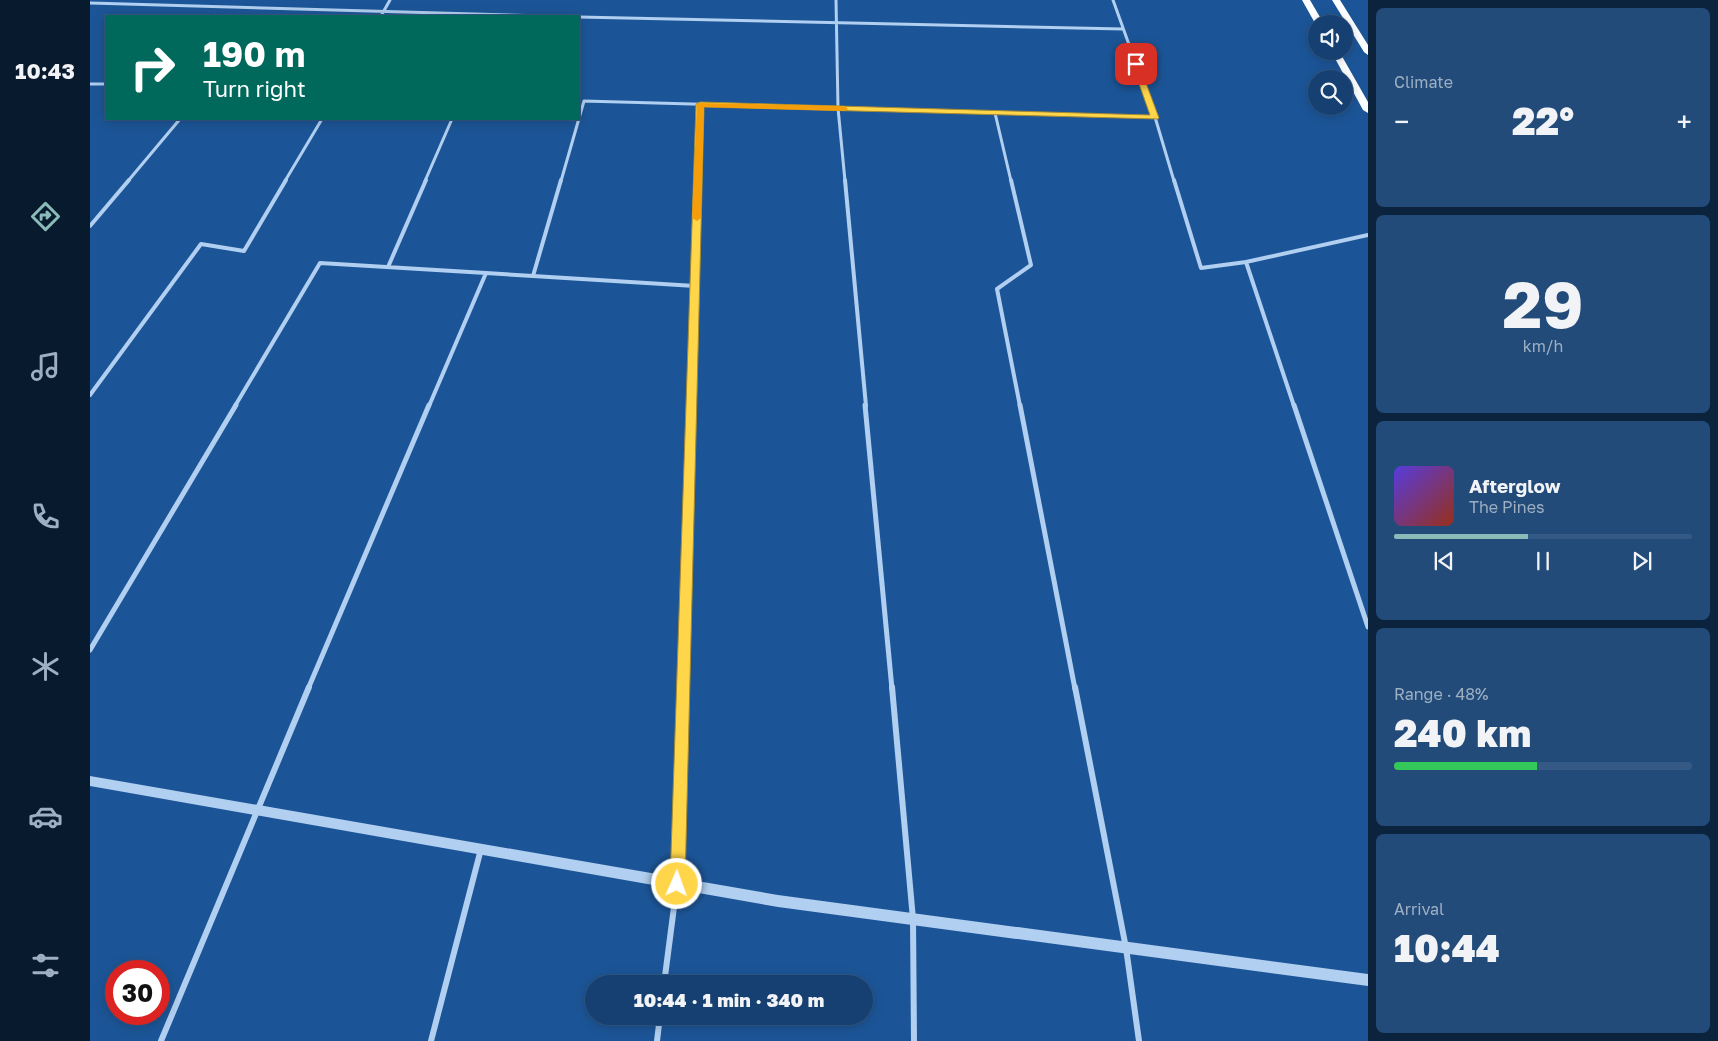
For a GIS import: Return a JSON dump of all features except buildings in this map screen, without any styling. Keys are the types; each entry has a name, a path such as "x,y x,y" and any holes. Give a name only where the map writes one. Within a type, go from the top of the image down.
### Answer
{"highway":[{"path":"1306,0 1315,15"},
{"path":"1336,0 1368,52"},
{"path":"1340,60 1368,110"}],"street":[{"path":"382,15 390,0"},
{"path":"836,0 838,108 912,919 914,1041"},
{"path":"1113,0 1155,118 1201,268 1246,262 1368,235"},
{"path":"90,3 504,15"},
{"path":"580,17 1123,29"},
{"path":"90,84 105,84"},
{"path":"582,101 1155,118"},
{"path":"665,975 677,884 700,104"},
{"path":"996,113 1031,265 996,289 1126,948 1139,1041"},
{"path":"90,226 179,120"},
{"path":"90,394 201,244 244,252 321,120"},
{"path":"388,267 452,120"},
{"path":"533,276 577,120"},
{"path":"1246,262 1368,627"},
{"path":"90,650 320,263 695,286"},
{"path":"161,1041 256,810 486,274"},
{"path":"90,781 778,901 1368,980"},
{"path":"431,1041 481,850"},
{"path":"657,1041 659,1025"}],"slow traffic":[{"path":"697,218 700,104 845,109"}],"route":[{"path":"677,884 700,104 1155,118 1136,64"}]}
